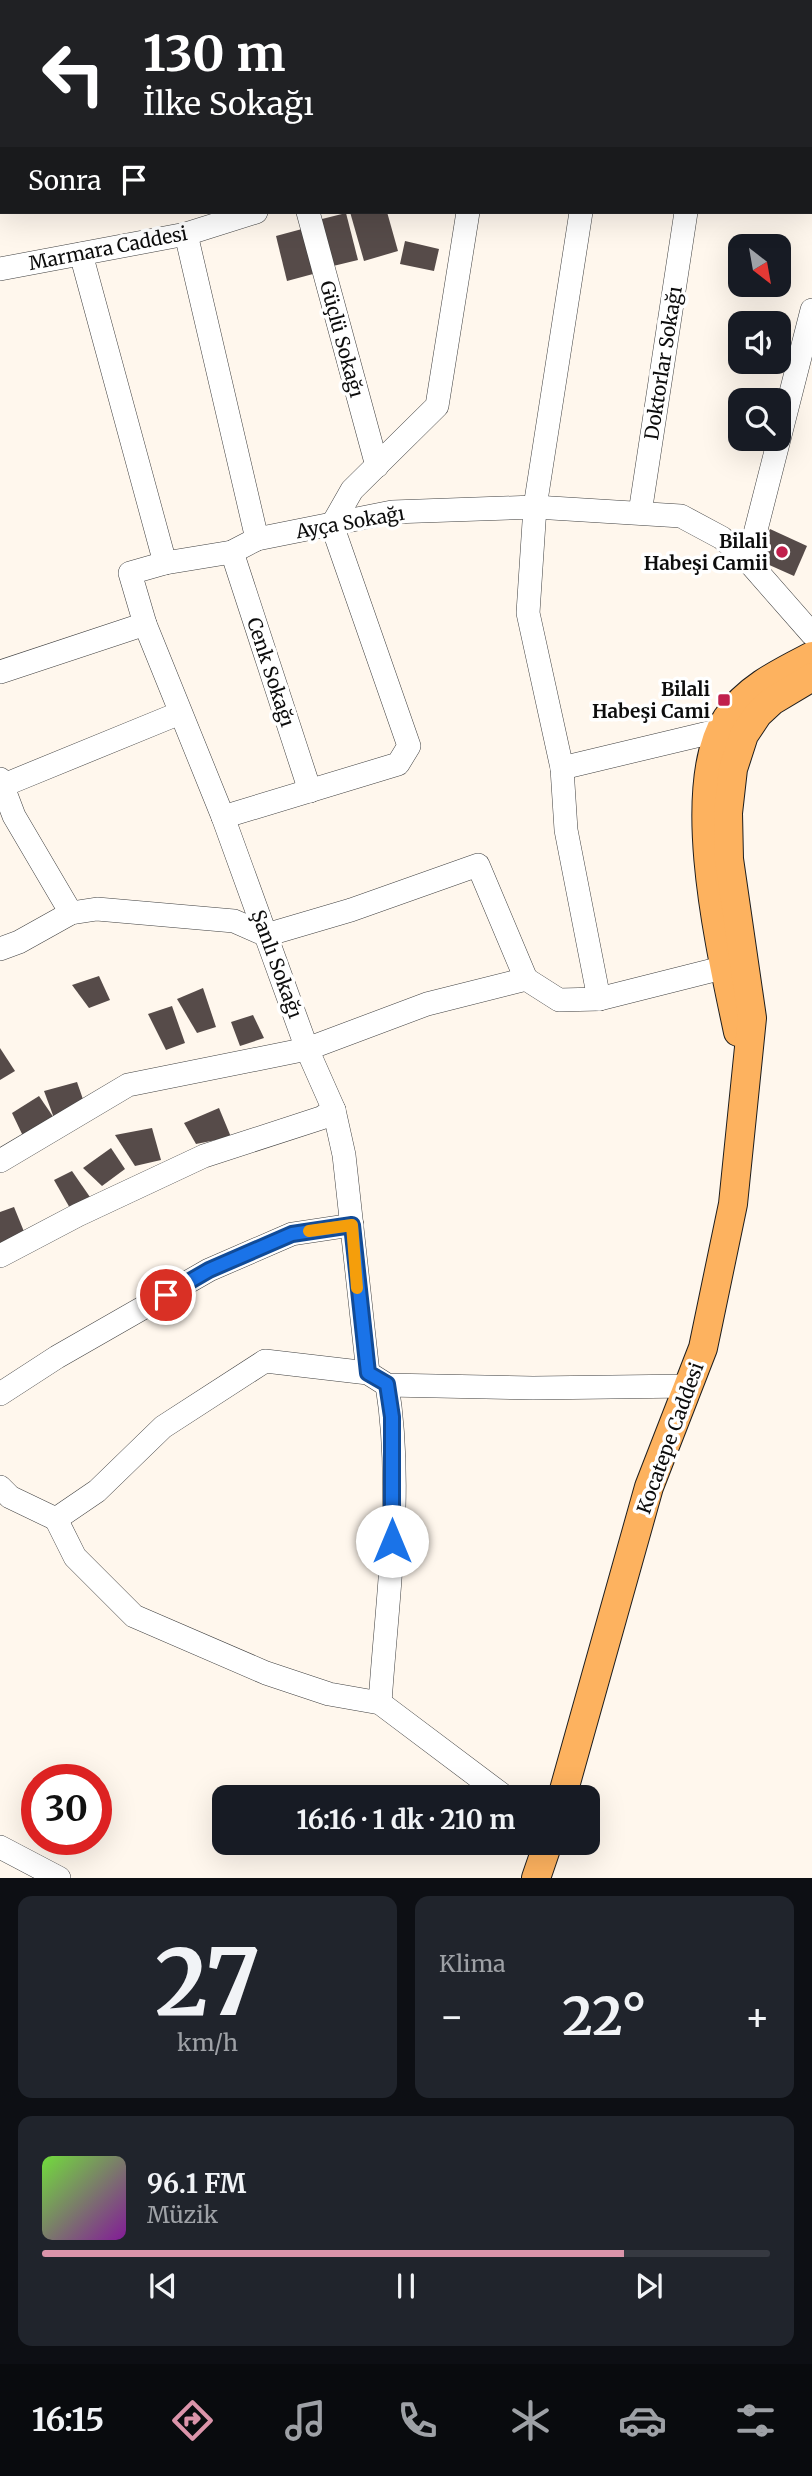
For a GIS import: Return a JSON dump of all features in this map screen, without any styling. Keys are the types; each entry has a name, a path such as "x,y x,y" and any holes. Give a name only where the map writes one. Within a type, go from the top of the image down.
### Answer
{"main road":[{"name":"Kocatepe Caddesi","path":"565,1785 649,1487 690,1386 709,1323 733,1204 752,1018 706,844 711,767 727,718 754,690 812,656"},
{"name":"Kocatepe Caddesi","path":"736,965 728,813 733,769 750,724 772,701 812,677"},
{"path":"721,730 750,724"},
{"path":"536,1878 544,1855"}],"street":[{"name":"Marmara Caddesi","path":"0,269 186,234 250,214"},
{"name":"Güçlü Sokağı","path":"309,214 377,466"},
{"path":"223,817 398,764 409,746 332,525 352,490 437,406 468,214"},
{"path":"582,214 535,507 528,613 562,768 566,830 599,999"},
{"name":"Doktorlar Sokağı","path":"639,513 687,214"},
{"path":"186,234 257,539"},
{"path":"81,254 165,563"},
{"path":"748,561 812,310"},
{"name":"Ayça Sokağı","path":"145,624 130,573 165,563 232,552 257,539 392,512 535,507 681,516 722,538 748,561 812,634"},
{"name":"Cenk Sokağı","path":"232,552 310,791"},
{"path":"0,673 145,624"},
{"name":"Şanlı Sokağı","path":"145,624 223,817 307,1049 334,1110 344,1155 352,1225 377,1379 392,1417 392,1565 386,1606 380,1703"},
{"path":"71,913 7,818 2,782 180,713"},
{"path":"562,768 721,730"},
{"path":"0,949 19,942 71,913 97,909 234,921 266,935 351,910 478,865 526,979 559,1000 599,999 736,965"},
{"path":"0,1161 128,1085 307,1049 427,1004 526,979"},
{"path":"0,1256 78,1215 204,1156 321,1118 334,1110"},
{"path":"0,1394 57,1357 209,1270 292,1234 352,1225"},
{"path":"56,1519 97,1491 163,1427 265,1361 377,1379 533,1388 690,1386"},
{"path":"0,1487 10,1497 56,1519 75,1557 134,1616 266,1674 329,1694 380,1703 489,1785"},
{"path":"0,1847 60,1878"}],"building":[{"path":"346,214 358,260 329,267 318,220"},
{"path":"351,214 388,214 398,251 364,261"},
{"path":"302,229 313,274 287,281 276,236"},
{"path":"405,241 439,249 434,271 400,264"},
{"name":"Bilali Habeşi Camii","path":"770,529 807,546 794,576 756,559"},
{"path":"99,976 110,1000 89,1008 72,985"},
{"path":"203,988 216,1027 197,1033 177,999"},
{"path":"172,1006 185,1043 166,1050 148,1014"},
{"path":"253,1015 264,1038 240,1046 231,1022"},
{"path":"0,1048 15,1071 0,1080"},
{"path":"77,1082 85,1105 54,1118 44,1091"},
{"path":"39,1096 54,1118 23,1136 12,1113"},
{"path":"219,1108 231,1137 196,1144 184,1123"},
{"path":"152,1128 161,1160 135,1166 115,1135"},
{"path":"111,1148 125,1169 102,1186 83,1168"},
{"path":"72,1171 92,1200 71,1210 54,1180"},
{"path":"14,1207 25,1234 0,1247 0,1212"}],"slow traffic":[{"path":"309,1231 352,1225 357,1288"}],"place":[{"name":"Bilali Habeşi Camii","path":"782,552"},
{"name":"Bilali Habeşi Cami","path":"724,700"}],"route":[{"path":"166,1295 209,1270 292,1234 352,1225 359,1313 368,1373 387,1384 392,1417 392,1541"}]}
